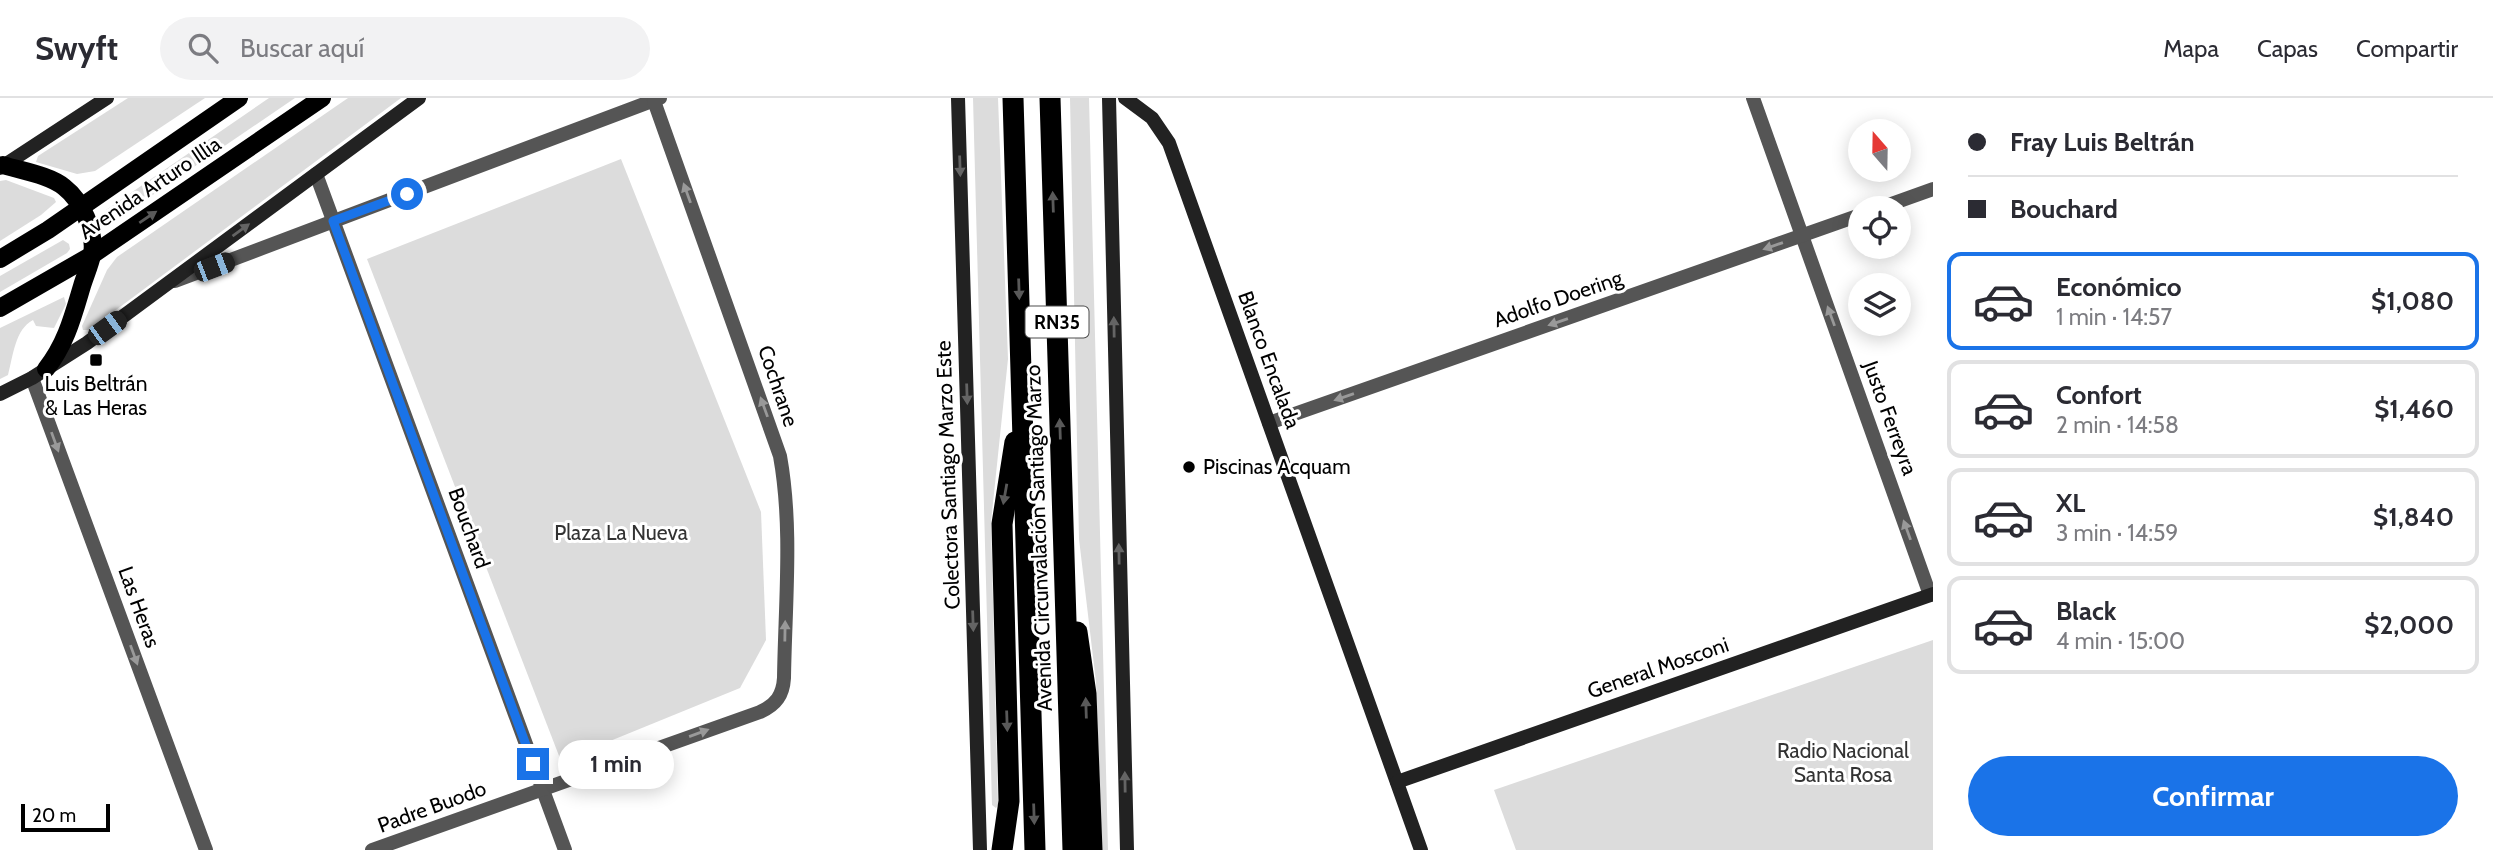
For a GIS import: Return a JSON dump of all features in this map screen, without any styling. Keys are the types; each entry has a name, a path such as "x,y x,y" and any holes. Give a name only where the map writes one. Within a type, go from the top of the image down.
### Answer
{"highway":[{"name":"Avenida Circunvalación Santiago Marzo","path":"1013,98 1035,850"},
{"name":"Avenida Circunvalación Santiago Marzo","path":"1050,98 1073,850"},
{"path":"1002,850 1009,801 1002,524 1022,402"},
{"path":"1063,546 1083,671 1092,850"}],"main road":[{"name":"Avenida Arturo Illia","path":"0,259 81,208 239,98"},
{"name":"Avenida Arturo Illia","path":"0,308 92,255 322,98"},
{"path":"2,167 59,184 81,208 90,230 92,255 68,333 38,373"}],"street":[{"path":"2,167 107,98"},
{"path":"0,394 87,343 419,98"},
{"name":"Colectora Santiago Marzo Este","path":"958,98 980,850"},
{"path":"1109,98 1126,850"},
{"name":"Blanco Encalada","path":"1125,98 1153,118 1169,142 1421,850"},
{"name":"Justo Ferreyra","path":"1753,98 1931,594"},
{"path":"166,285 658,99"},
{"name":"Cochrane","path":"658,99 780,456 786,521 784,678 779,699"},
{"name":"Bouchard","path":"316,174 565,850"},
{"path":"1911,197 1933,190"},
{"name":"Adolfo Doering","path":"1269,423 1848,219"},
{"name":"Las Heras","path":"38,373 206,850"},
{"name":"General Mosconi","path":"1396,782 1931,594"},
{"name":"Padre Buodo","path":"372,850 760,712 779,699"}],"green space":[{"path":"128,98 205,98 95,171 77,174 36,162 38,156"},
{"path":"269,98 295,98 116,220 111,222 106,219 106,210"},
{"path":"348,98 401,98 89,330 83,330 82,326 107,270 117,257"},
{"path":"973,98 998,98 1008,359 991,522 996,808 992,805"},
{"path":"1070,98 1089,98 1108,850 1102,850 1096,682 1079,539"},
{"name":"Plaza La Nueva","path":"621,159 761,512 766,640 740,688 561,761 367,259"},
{"path":"6,180 54,198 56,202 0,241 0,181"},
{"path":"63,240 69,244 67,253 0,292 0,276"},
{"path":"64,297 66,304 54,328 36,326 33,320 22,330 8,375 0,379 0,328"},
{"name":"Radio Nacional Santa Rosa","path":"1933,640 1933,850 1516,850 1494,790"}],"place":[{"name":"Luis Beltrán & Las Heras","path":"96,360"},
{"name":"Piscinas Acquam","path":"1189,467"}],"route":[{"path":"407,194 333,221 533,764"}]}
